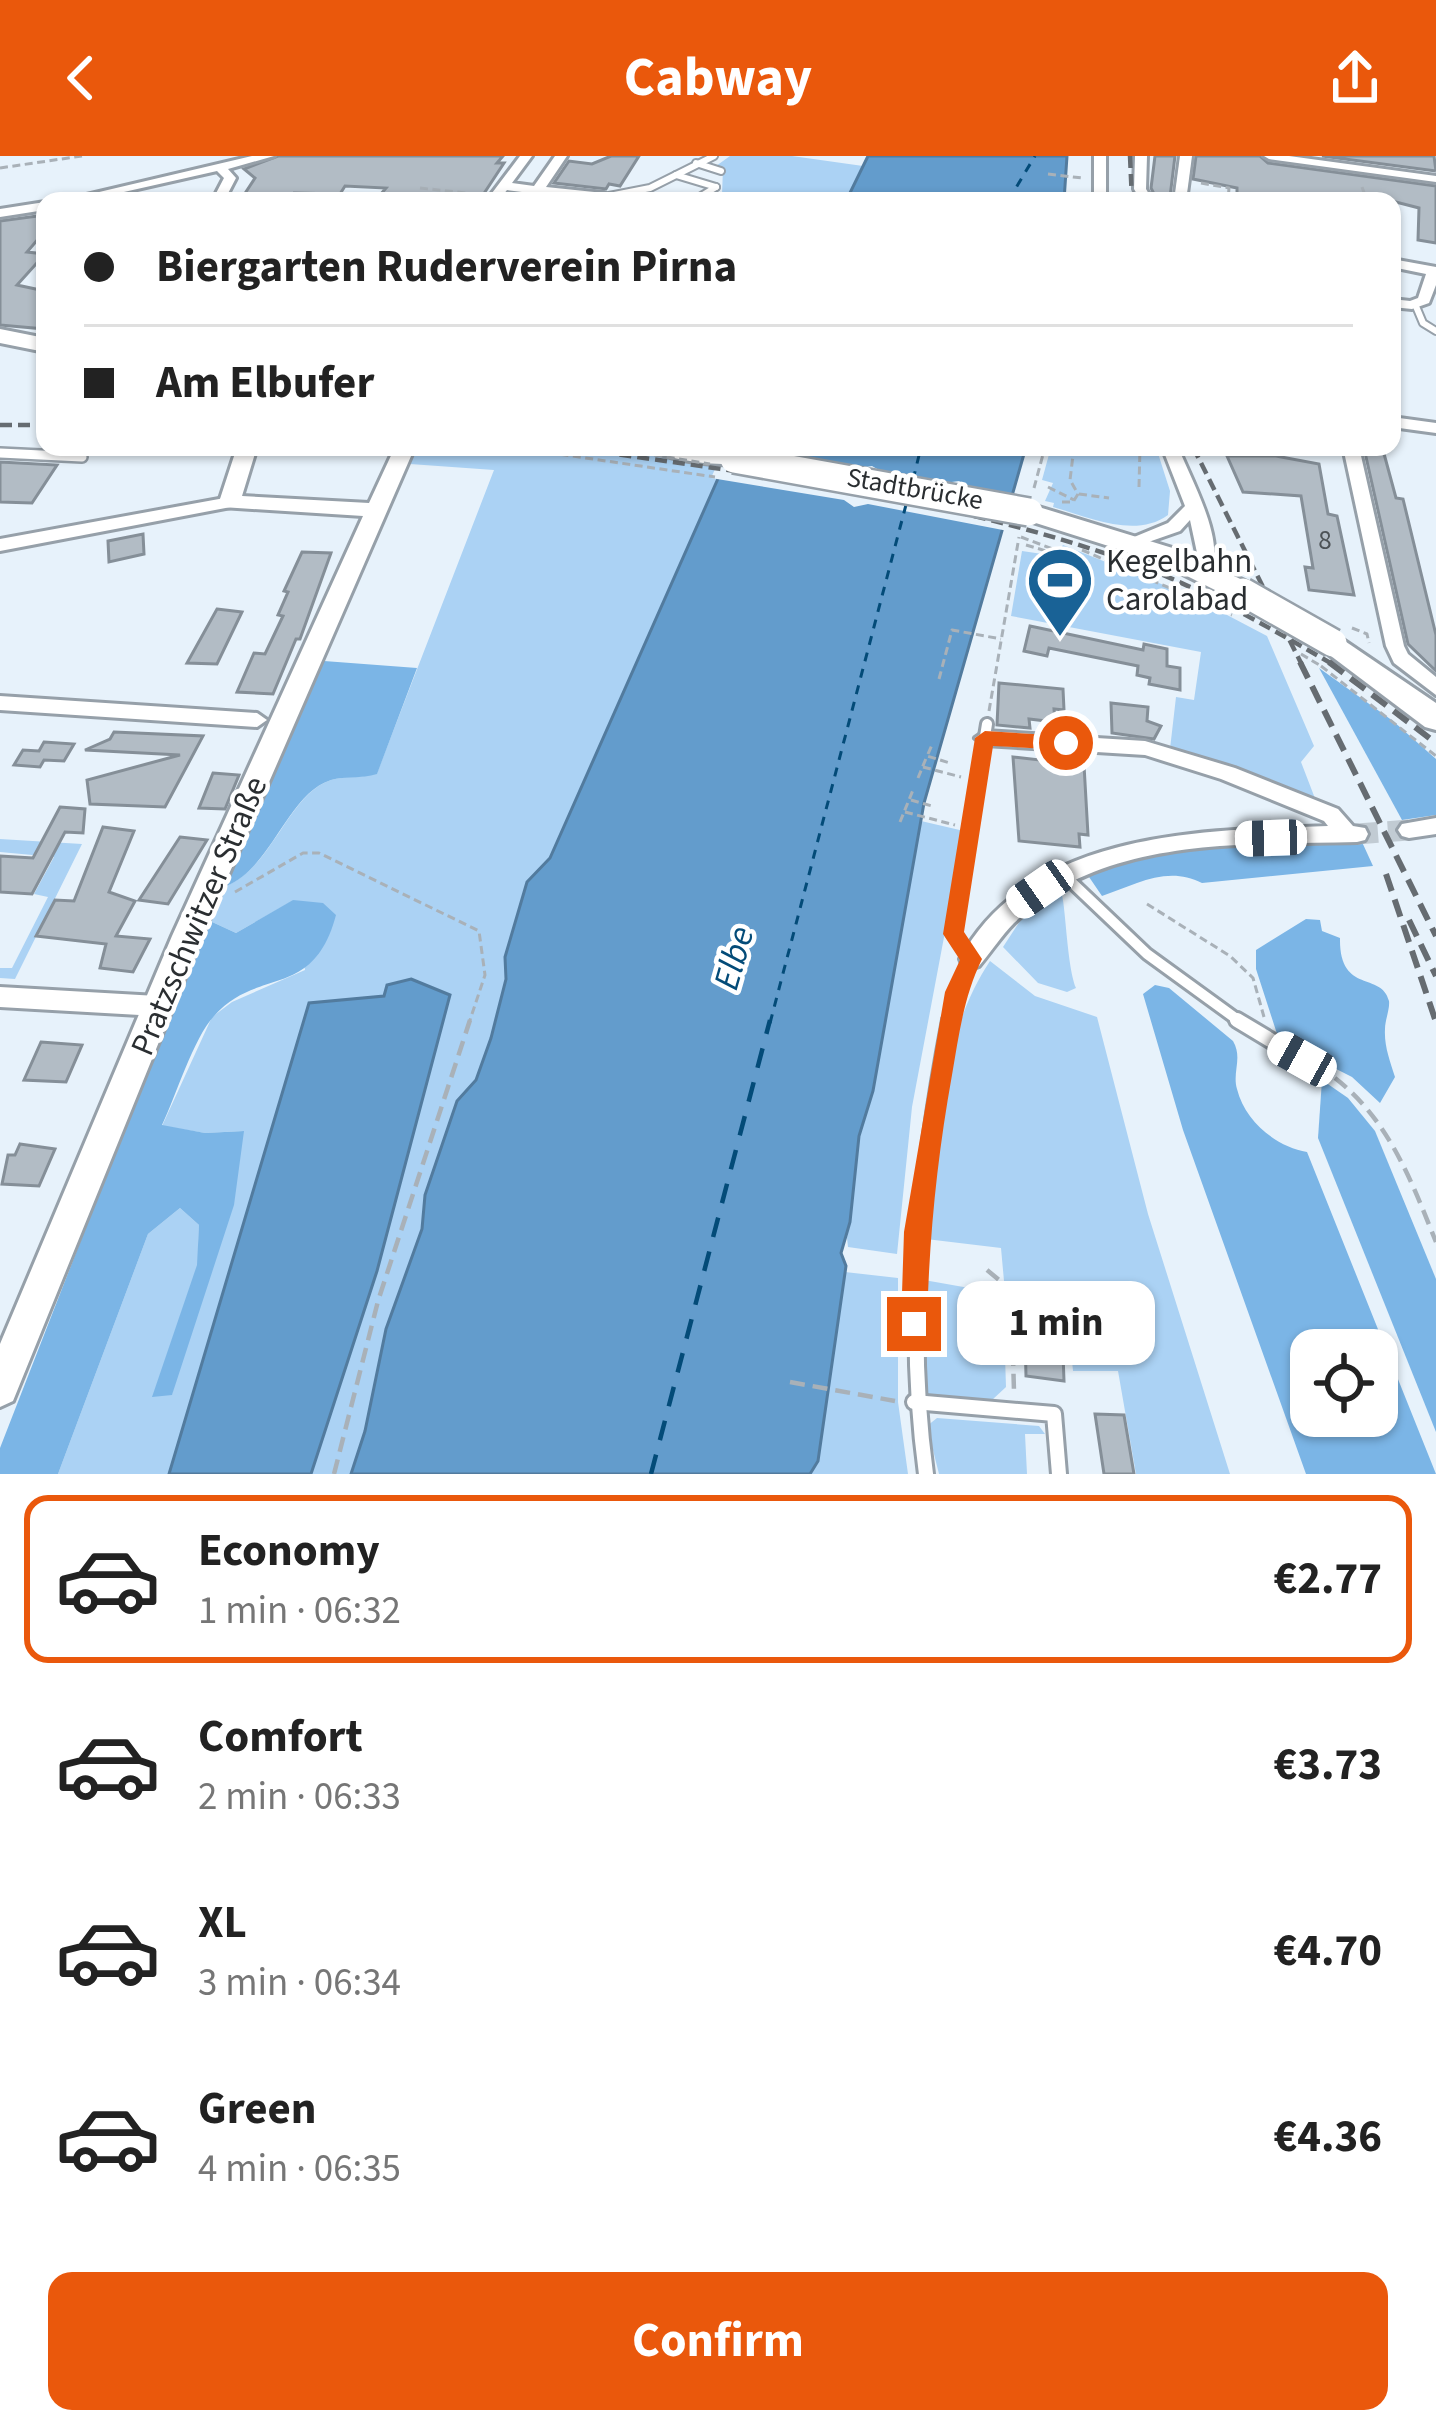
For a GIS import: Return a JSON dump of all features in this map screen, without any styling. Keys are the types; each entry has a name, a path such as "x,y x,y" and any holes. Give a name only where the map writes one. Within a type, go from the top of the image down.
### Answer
{"main road":[{"path":"0,336 36,343"},
{"name":"Stadtbrücke","path":"715,456 904,486 1026,523 1131,542 1203,571 1240,604 1436,718"}],"street":[{"path":"111,192 268,156"},
{"path":"498,192 526,156"},
{"path":"536,192 561,156"},
{"path":"1100,156 1100,192"},
{"path":"1141,156 1141,192"},
{"path":"1180,192 1186,156"},
{"path":"1269,156 1436,178"},
{"path":"1375,170 1378,156"},
{"path":"222,169 230,178 223,192"},
{"path":"504,186 524,192"},
{"path":"0,213 36,207"},
{"path":"1401,265 1435,271 1429,296 1415,304 1401,303"},
{"path":"1401,423 1436,428"},
{"path":"230,502 238,456"},
{"name":"Pratzschwitzer Straße","path":"0,1388 204,899 401,456"},
{"path":"1173,456 1208,550 1203,571"},
{"path":"1353,456 1395,646 1401,658 1436,688"},
{"path":"0,545 230,502 377,510"},
{"path":"1131,542 1174,527 1193,507"},
{"path":"0,704 256,720"},
{"path":"971,959 1000,920 1063,873 1101,856 1148,845 1352,834 1331,815 1228,773 1145,748 986,731"},
{"path":"1408,830 1436,826"},
{"path":"0,997 158,1006"}],"lane":[{"path":"637,192 714,156"},
{"path":"695,163 721,171"},
{"path":"676,175 716,187 708,192"},
{"path":"1415,304 1423,323 1436,331"},
{"path":"0,453 36,455"},
{"path":"62,456 82,457"},
{"path":"926,1474 914,1402 917,1232 956,992 971,959 953,934 986,731"},
{"path":"1063,873 1108,922 1227,1017 1302,1059"},
{"path":"914,1402 1054,1414 1059,1474"}],"path":[{"path":"0,168 82,156"},
{"path":"1048,175 1077,177"},
{"path":"1181,180 1228,188 1228,192"},
{"path":"1362,187 1364,192"},
{"path":"420,188 463,192"},
{"path":"986,731 1001,639 1044,456"},
{"path":"1073,456 1074,499"},
{"path":"1139,487 1140,456"},
{"path":"1048,487 1074,499 1108,498"},
{"path":"1026,523 1064,543"},
{"path":"1026,523 1058,550 1026,545 1026,523"},
{"path":"1083,550 1240,604"},
{"path":"939,679 952,630 1001,639"},
{"path":"1327,654 1436,756"},
{"path":"918,778 932,745"},
{"path":"927,756 950,763"},
{"path":"922,766 946,774"},
{"path":"900,823 914,790"},
{"path":"910,800 932,806"},
{"path":"904,812 969,829"},
{"path":"204,899 233,893 303,853 320,853 479,931 484,975 378,1301 334,1474"},
{"path":"1147,904 1230,956 1253,978 1264,1015 1263,1037"},
{"path":"1302,1059 1329,1072 1366,1101 1393,1139 1436,1242"},
{"path":"987,1270 1011,1290 1015,1411"},
{"path":"790,1382 914,1402"}],"shaded area":[{"path":"730,156 792,156 863,166 850,192 722,192 723,169 716,166"},
{"path":"413,456 728,456 550,858 527,882 505,957 506,979 491,1038 476,1080 457,1101 425,1195 422,1229 386,1329 351,1474 311,1474 377,1271 449,994 411,979 388,985 385,996 309,1004 169,1474 58,1474 148,1234 180,1208 199,1225 198,1264 153,1396 172,1394 243,1131 205,1133 162,1126 212,1017 232,1002 305,970 294,900 236,933 210,921 226,886 256,863 316,788 331,780 377,773 494,470 410,464"},
{"path":"1049,456 1159,456 1170,491 1168,515 1127,526 1097,520 1053,507 1054,503 1045,501 1053,483 1042,480"},
{"path":"1063,545 1189,595 1267,636 1314,746 1301,762 1316,801 1170,749 1176,697 1194,700 1201,652 1011,616 1022,551 1056,556"},
{"path":"324,661 417,668 377,774 331,780 316,788 256,863 226,886"},
{"path":"1319,668 1436,759 1436,815 1402,820"},
{"path":"921,821 964,831 912,1107 897,1254 848,1247 847,1238 859,1136 873,1091"},
{"path":"0,839 82,844 15,979 0,978 0,968 12,968 48,897 34,894 54,857 0,852"},
{"path":"1362,842 1373,866 1202,883 1164,876 1102,896 1087,874 1115,861 1183,846"},
{"path":"1060,889 1076,988 1067,992 1038,983 1003,947 1022,918"},
{"path":"293,900 323,903 336,915 326,942 299,972 248,991 214,1016 192,1053 162,1125 205,1133 244,1131 234,1205 172,1395 152,1397 197,1265 199,1225 180,1208 148,1234 58,1474 0,1474 0,1448 176,996 210,921 236,933"},
{"path":"1306,919 1320,920 1322,931 1340,938 1346,968 1385,992 1389,1001 1385,1035 1395,1077 1380,1103 1352,1077 1279,1040 1256,969 1256,950"},
{"path":"990,961 1035,996 1097,1017 1148,1214 1230,1474 1136,1474 1118,1371 1073,1371 1065,1288 1004,1281 1001,1248 926,1239 936,1132 949,1059 959,1025"},
{"path":"1155,985 1169,988 1233,1041 1237,1089 1247,1112 1274,1139 1307,1152 1378,1329 1290,1329 1290,1429 1183,1130 1143,994"},
{"path":"1322,1080 1348,1098 1375,1131 1436,1279 1436,1432 1398,1329 1318,1138"},
{"path":"845,1272 898,1278 898,1402 908,1474 810,1474 818,1461"},
{"path":"924,1280 1003,1294 1006,1387 992,1400 925,1394"},
{"path":"1398,1379 1436,1474 1306,1474 1293,1437 1398,1437"},
{"path":"937,1418 1039,1426 1045,1434 1025,1434 1027,1474 939,1474 927,1426"}],"water":[{"path":"868,156 1067,156 1065,192 850,192"},
{"name":"Elbe","path":"728,456 1023,456 924,803 873,1091 859,1136 818,1461 810,1474 351,1474 386,1329 422,1229 425,1195 457,1101 476,1080 491,1038 506,979 505,957 527,882 550,858"},
{"path":"411,979 450,995 377,1271 311,1474 169,1474 309,1003 384,996 387,985"}],"pier":[{"path":"721,456 782,456 872,466 884,473 944,483 959,481 1018,498 1008,531 711,478"}],"building":[{"path":"278,156 503,156 497,163 504,163 485,192 383,192 386,188 345,186 341,192 246,192 255,178 244,169"},
{"path":"611,156 639,156 620,186 609,184 606,189 554,183 569,161 592,164"},
{"path":"1155,156 1175,156 1171,192 1151,188"},
{"path":"1196,156 1260,156 1268,163 1436,186 1436,243 1418,240 1419,208 1401,203 1401,192 1237,192 1237,188 1193,179"},
{"path":"1322,156 1434,156 1436,171"},
{"path":"36,216 36,242 27,252 36,253 36,264 17,285 36,289 36,328 0,325 0,221"},
{"path":"1227,456 1276,456 1319,464 1328,514 1337,516 1354,595 1309,590 1305,567 1313,568 1301,496 1243,492"},
{"path":"1366,456 1385,456 1396,498 1403,499 1436,635 1436,671 1408,644"},
{"path":"0,462 57,465 32,503 0,502"},
{"path":"143,534 144,554 109,562 108,541"},
{"path":"302,552 331,553 300,639 273,694 237,692 254,653 265,654 283,616 278,615 288,592 284,591"},
{"path":"217,609 242,612 217,664 187,663"},
{"path":"1030,626 1143,650 1144,644 1167,649 1167,666 1180,668 1180,690 1149,684 1150,678 1137,675 1138,666 1049,648 1047,656 1024,651"},
{"path":"999,683 1063,689 1064,710 1054,709 1055,722 1029,719 1030,728 997,725"},
{"path":"1111,703 1148,707 1147,721 1161,726 1154,739 1112,733"},
{"path":"114,732 203,736 165,807 90,804 87,780 180,755 85,750 110,739"},
{"path":"44,742 74,744 64,761 44,760 40,767 14,765 23,750 39,751"},
{"path":"1013,757 1084,765 1088,835 1079,834 1080,847 1019,841"},
{"path":"213,773 239,775 225,809 199,808"},
{"path":"60,807 85,809 83,833 65,832 32,894 0,892 0,856 33,858"},
{"path":"103,827 134,831 109,892 135,901 116,936 150,939 133,972 100,968 106,944 36,936 55,900 74,901"},
{"path":"180,837 207,840 168,904 139,900"},
{"path":"41,1042 82,1045 66,1082 24,1080"},
{"path":"20,1144 55,1149 39,1186 2,1184 8,1155 15,1155"},
{"path":"1024,1295 1061,1300 1064,1381 1026,1376"},
{"path":"1095,1414 1124,1415 1134,1474 1104,1474"}],"ferry route":[{"path":"1013,192 1035,156"},
{"path":"913,480 919,456"},
{"path":"770,1023 907,501"},
{"path":"651,1474 770,1020"}],"tunnel":[{"path":"1357,834 1409,830"}],"railway":[{"path":"1130,156 1132,192"},
{"path":"0,425 36,425"},
{"path":"630,456 851,490 992,520 1130,562 1290,640"},
{"path":"1198,456 1290,640"},
{"path":"1290,640 1330,663"},
{"path":"1290,640 1302,665"},
{"path":"1300,662 1436,936"},
{"path":"1330,663 1334,665"},
{"path":"1330,663 1436,743"},
{"path":"1386,874 1436,1022"},
{"path":"1409,920 1436,976"}],"place":[{"name":"Kegelbahn Carolabad","path":"1060,639"}],"route":[{"path":"914,1324 917,1232 928,1143 956,992 971,959 953,934 985,738 1066,743"}]}
